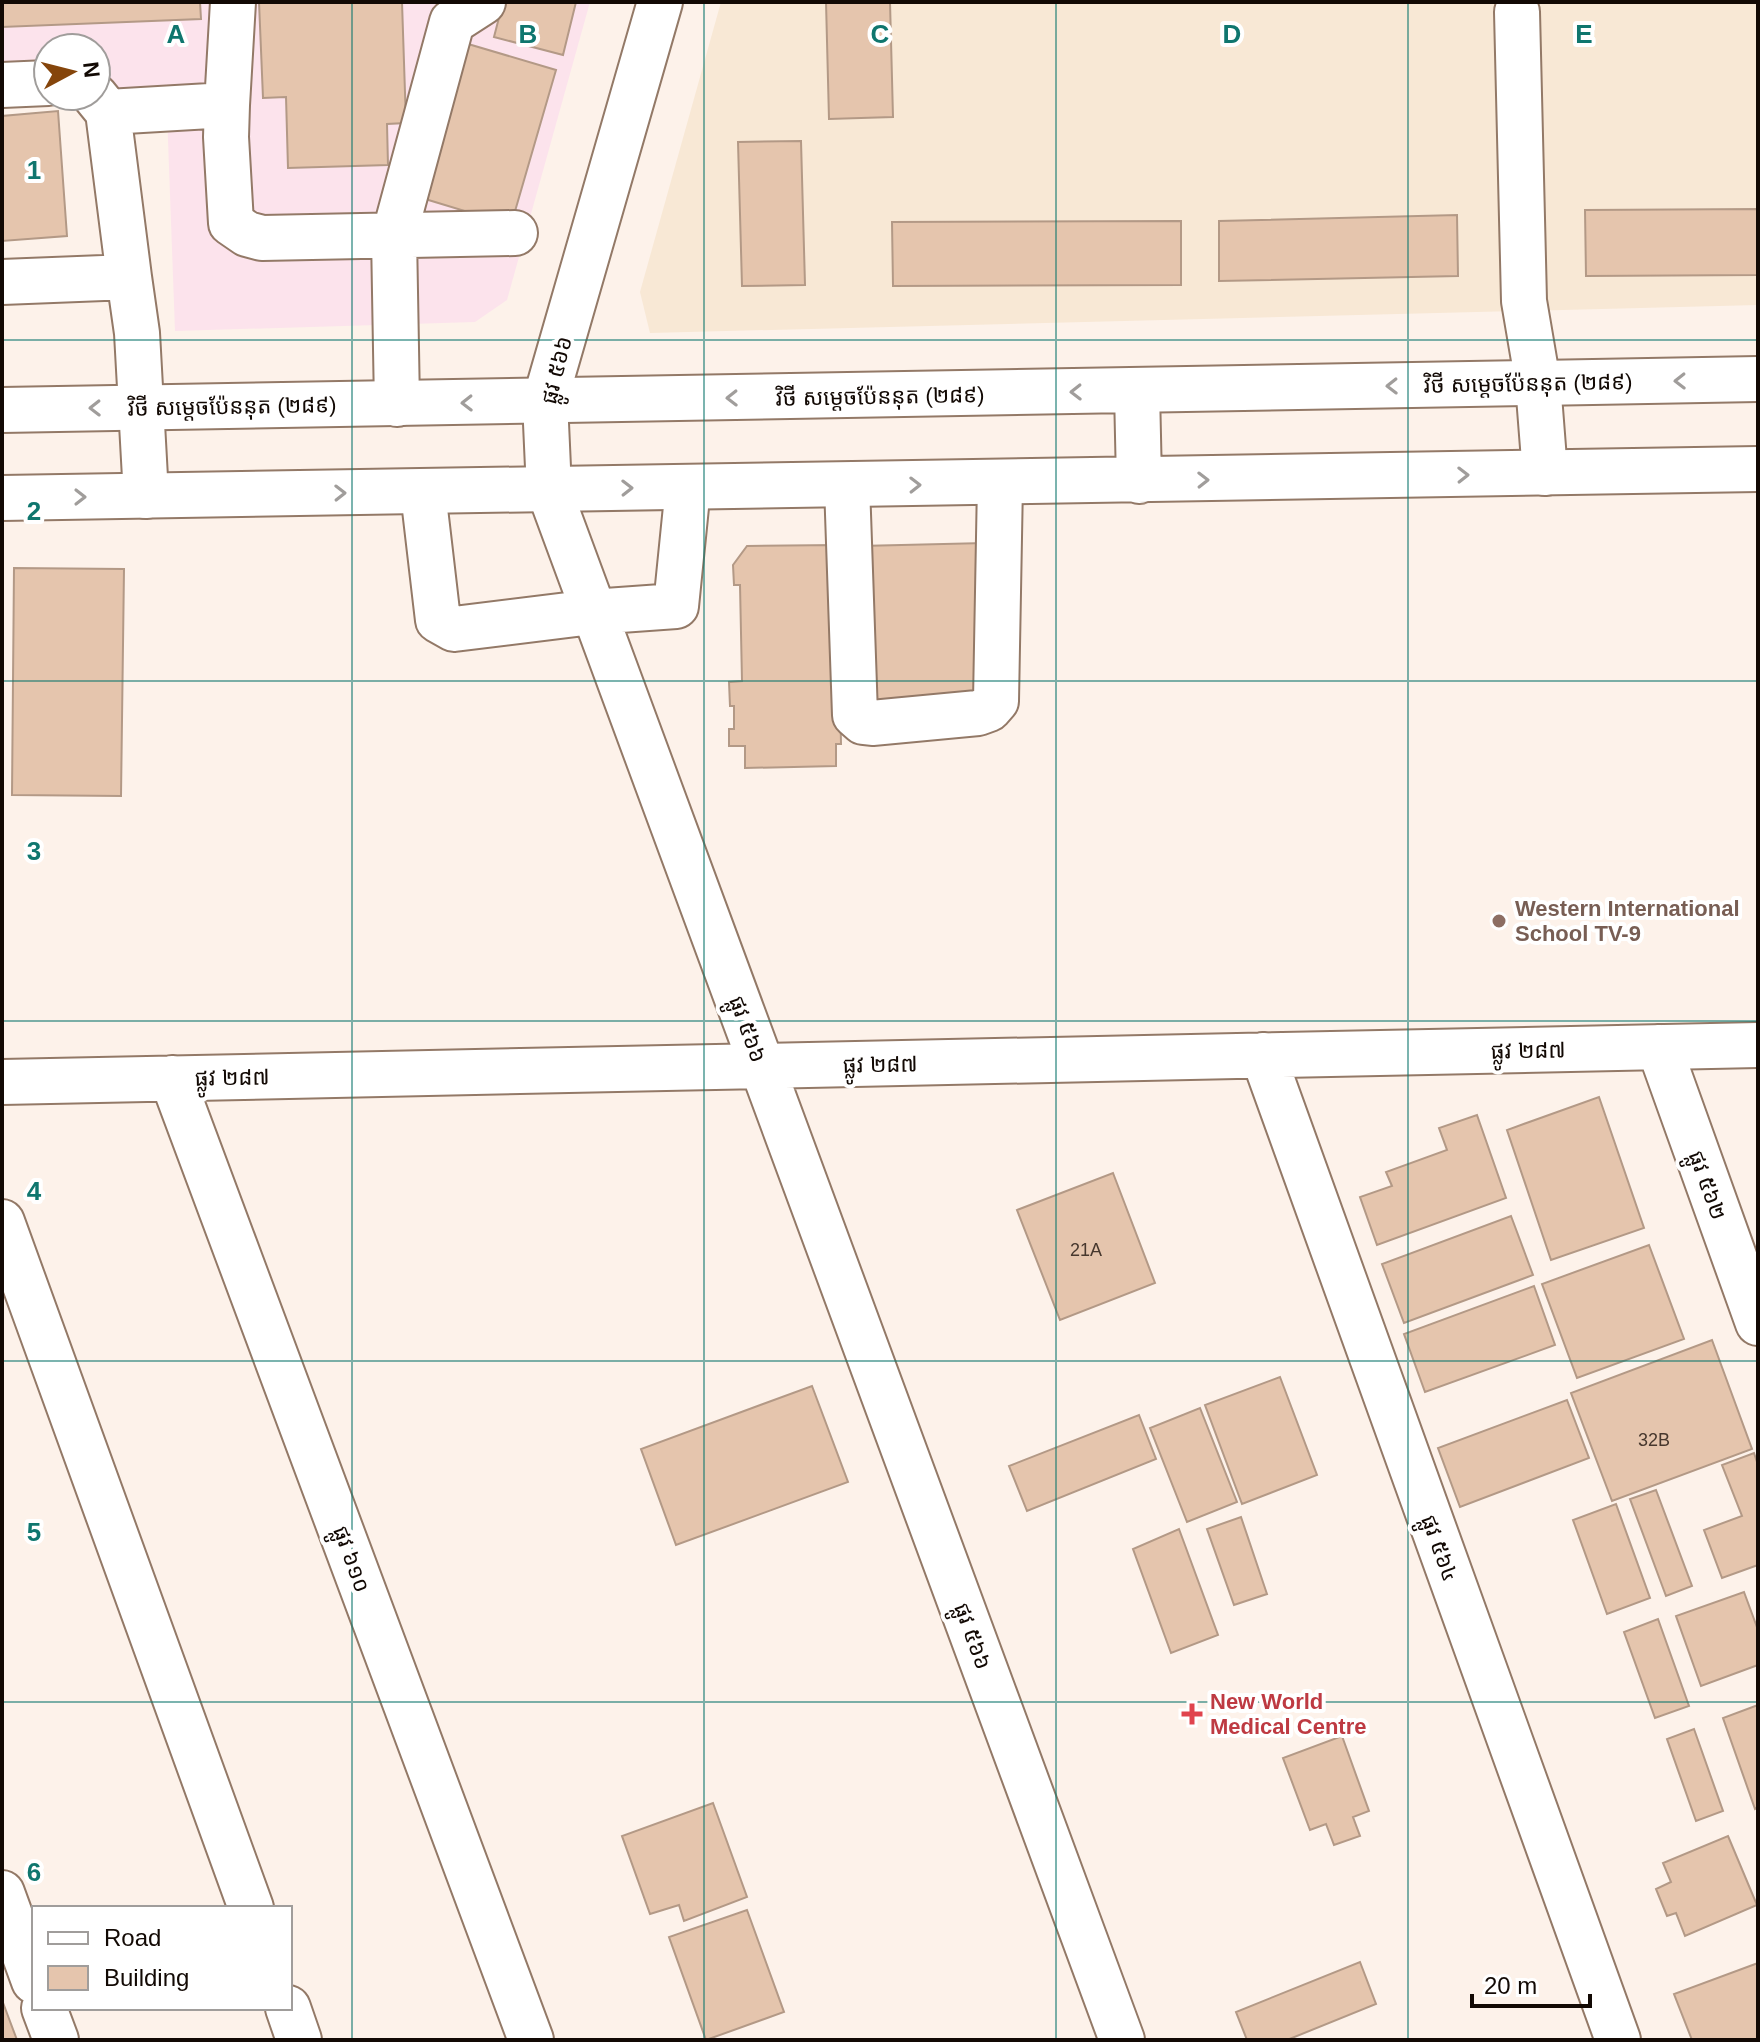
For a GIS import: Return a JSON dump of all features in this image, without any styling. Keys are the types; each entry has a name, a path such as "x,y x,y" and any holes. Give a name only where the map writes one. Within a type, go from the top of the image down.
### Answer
{"street":[{"path":"233,2 226,137 231,223 247,234 262,238 515,233"},
{"path":"397,404 394,236 452,22 483,2"},
{"name":"ផ្លូវ ៥៦៦","path":"660,2 545,401 549,490 1122,2040"},
{"path":"1517,12 1524,301 1538,383 1545,473"},
{"path":"2,85 32,84"},
{"path":"112,104 227,105"},
{"path":"103,112 137,333 146,496"},
{"path":"2,282 129,277"},
{"name":"វិថី សម្តេចប៉ែននុត (២៨៩)","path":"2,410 1758,379"},
{"path":"1137,391 1139,481"},
{"path":"2,498 1758,469"},
{"path":"847,485 855,715 863,722 872,723 978,713 989,709 996,701 1000,483"},
{"path":"423,492 438,620 454,629 592,612 676,606 688,487"},
{"name":"ផ្លូវ ២៨៧","path":"2,1082 1758,1045"},
{"name":"ផ្លូវ ៥៦២","path":"1659,1047 1758,1323"},
{"name":"ផ្លូវ ៥៦៤","path":"1263,1055 1618,2040"},
{"name":"ផ្លូវ ៦១០","path":"172,1078 531,2040"},
{"path":"2,1222 250,1906"},
{"path":"2,1893 32,1976"},
{"path":"45,2010 56,2040"},
{"path":"289,2010 299,2040"}],"shaded area":[{"path":"2,2 590,2 507,300 475,322 175,331 166,85 112,89 112,32 32,32 32,94 2,96"},
{"path":"721,2 1758,2 1758,305 650,333 640,292"}],"building":[{"path":"2,2 200,2 201,19 2,27"},
{"path":"259,2 402,2 406,123 387,124 388,165 288,168 286,97 263,98"},
{"path":"503,2 576,2 563,55 494,37"},
{"path":"826,2 890,2 893,117 829,119"},
{"path":"458,41 556,70 511,225 412,195"},
{"path":"58,112 67,236 2,241 2,116"},
{"path":"801,141 805,285 742,286 738,142"},
{"path":"1758,209 1758,275 1586,276 1585,210"},
{"path":"1457,215 1458,276 1219,281 1219,221"},
{"path":"1181,221 1181,285 893,286 892,222"},
{"path":"985,543 989,703 864,707 860,546"},
{"path":"837,545 841,744 836,744 836,766 745,768 745,746 729,746 729,729 734,729 734,706 730,706 729,682 742,681 740,585 734,585 733,565 747,546"},
{"path":"14,568 124,569 121,796 12,795"},
{"path":"1599,1097 1644,1228 1551,1260 1507,1130"},
{"path":"1477,1115 1506,1198 1377,1245 1360,1197 1392,1186 1386,1172 1447,1150 1439,1128"},
{"path":"1113,1173 1155,1283 1060,1320 1017,1210"},
{"path":"1511,1216 1533,1275 1404,1323 1382,1264"},
{"path":"1649,1245 1684,1339 1577,1378 1542,1284"},
{"path":"1534,1286 1555,1345 1425,1392 1404,1334"},
{"path":"1712,1340 1752,1449 1612,1501 1571,1393"},
{"path":"1280,1377 1317,1475 1242,1504 1205,1405"},
{"path":"812,1386 848,1482 676,1545 641,1449"},
{"path":"1567,1400 1589,1458 1460,1507 1438,1448"},
{"path":"1200,1408 1237,1502 1187,1522 1150,1428"},
{"path":"1139,1415 1156,1459 1027,1511 1009,1466"},
{"path":"1754,1453 1758,1465 1758,1565 1722,1578 1704,1530 1742,1516 1722,1465"},
{"path":"1656,1490 1692,1586 1666,1596 1630,1499"},
{"path":"1616,1504 1650,1598 1607,1614 1573,1520"},
{"path":"1241,1517 1267,1594 1234,1605 1207,1529"},
{"path":"1179,1529 1218,1635 1171,1653 1133,1549"},
{"path":"1744,1592 1758,1630 1758,1665 1701,1686 1676,1616"},
{"path":"1658,1619 1689,1706 1655,1718 1624,1632"},
{"path":"1758,1705 1758,1807 1755,1809 1723,1718"},
{"path":"1694,1729 1723,1811 1696,1821 1667,1739"},
{"path":"1342,1736 1369,1811 1353,1817 1360,1836 1334,1845 1326,1824 1310,1830 1283,1758"},
{"path":"713,1803 747,1897 684,1921 679,1905 650,1914 622,1836"},
{"path":"1728,1836 1757,1905 1685,1936 1676,1913 1667,1916 1656,1889 1671,1882 1663,1863"},
{"path":"747,1910 784,2012 706,2040 669,1937"},
{"path":"1360,1962 1376,2004 1287,2040 1247,2040 1236,2012"},
{"path":"1758,1963 1758,2040 1692,2040 1674,1994"},
{"path":"2,2000 17,2040 2,2040"}],"place":[{"name":"Western International School TV-9","path":"1499,921"},
{"name":"New World Medical Centre","path":"1192,1714"}]}
